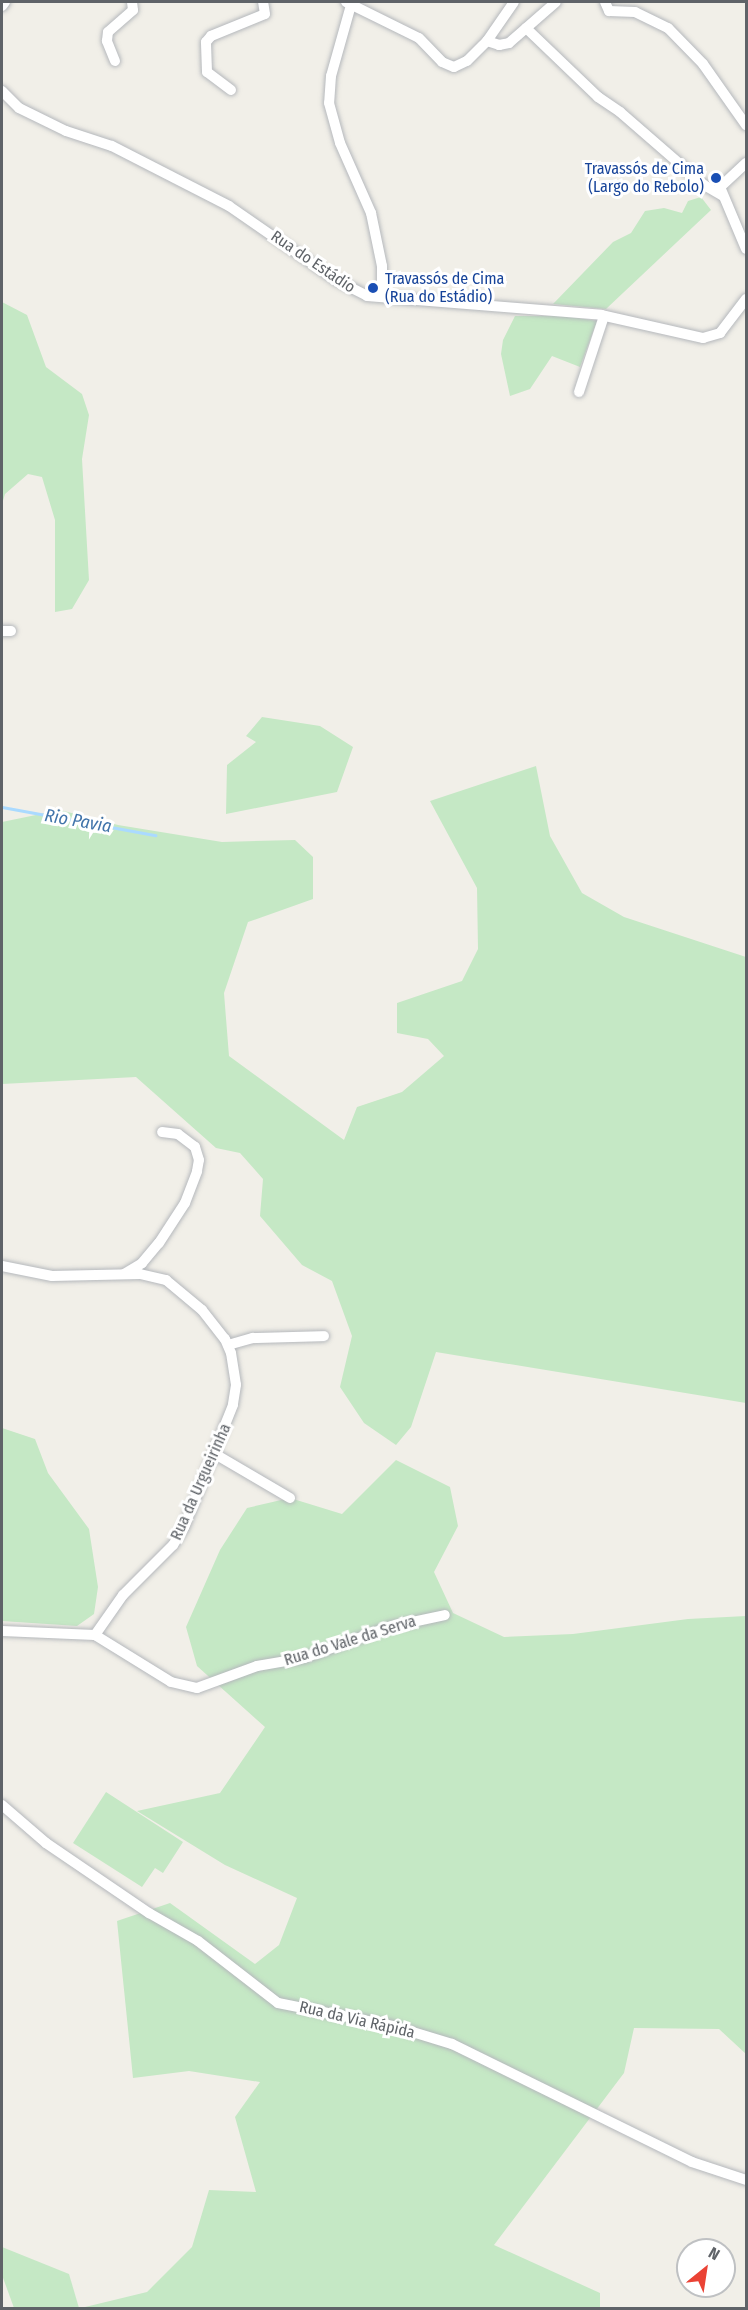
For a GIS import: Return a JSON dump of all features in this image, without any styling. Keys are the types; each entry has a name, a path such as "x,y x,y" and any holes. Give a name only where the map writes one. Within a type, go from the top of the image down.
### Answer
{"street":[{"path":"2,6 5,2"},
{"path":"115,61 107,41 108,32 133,10 132,2"},
{"path":"231,90 207,72 206,42 211,36 266,14 263,2"},
{"path":"382,297 382,266 371,213 340,143 329,104 331,76 348,3 419,38 448,66 467,61 487,41 514,2"},
{"path":"487,41 499,45 509,43 556,2"},
{"path":"605,2 609,10 633,7 668,28 687,46 747,125"},
{"path":"526,28 597,97 620,112 704,185 723,196"},
{"name":"Rua do Estádio","path":"2,91 19,108 66,131 112,146 230,206 358,293 604,316 702,338 720,333 731,324 747,299"},
{"path":"747,163 723,181 723,196 747,249"},
{"path":"579,392 604,316"},
{"path":"121,1275 142,1263 159,1243 185,1203 197,1171 199,1160 195,1147 178,1134 162,1132"},
{"name":"Rua da Urgueirinha","path":"2,1266 52,1276 151,1275 179,1287 228,1345 236,1385 228,1422 215,1454 173,1545 123,1595 95,1635"},
{"path":"228,1345 253,1338 324,1336"},
{"path":"215,1454 290,1498"},
{"name":"Rua do Vale da Serva","path":"95,1635 171,1682 198,1688 257,1666 304,1658 389,1627 445,1615"},
{"path":"2,1631 95,1635"},
{"name":"Rua da Via Rápida","path":"2,1805 46,1843 149,1913 198,1941 278,2002 393,2026 452,2044 692,2162 747,2180"}],"green space":[{"path":"701,197 711,210 606,309 553,304 613,242 631,233 645,211 664,208 682,213 688,201"},
{"path":"2,302 27,315 46,367 82,394 89,415 82,459 89,580 72,609 55,612 55,520 42,477 28,474 5,494 2,504"},
{"path":"515,316 566,316 597,321 580,367 552,356 530,389 510,396 501,354 503,340"},
{"path":"262,717 320,726 353,747 337,792 226,814 227,765 256,742 246,736"},
{"path":"536,766 550,836 582,893 624,917 746,957 746,1403 436,1352 411,1427 396,1445 364,1423 340,1387 352,1336 332,1281 302,1265 260,1216 263,1179 240,1153 216,1148 136,1077 2,1084 2,822 60,810 118,825 222,842 295,840 313,857 313,899 248,922 224,993 229,1056 344,1140 357,1107 402,1092 444,1056 428,1039 397,1033 397,1003 462,981 478,949 477,888 430,801"},
{"path":"2,1428 35,1439 48,1473 89,1529 98,1587 94,1614 77,1626 2,1621"},
{"path":"396,1460 450,1487 458,1526 434,1572 453,1613 504,1637 573,1634 688,1619 746,1616 746,2054 719,2029 634,2028 624,2073 494,2245 600,2293 600,2308 81,2308 147,2292 192,2247 209,2190 256,2192 235,2117 260,2082 189,2071 133,2078 117,1921 170,1903 255,1964 279,1945 297,1898 225,1865 137,1811 220,1793 265,1727 197,1666 186,1627 220,1550 247,1508 290,1498 342,1514"},
{"path":"106,1792 183,1842 163,1873 155,1868 142,1887 73,1843"},
{"path":"2,2247 69,2274 79,2308 14,2308 2,2275"}],"waterway":[{"name":"Rio Pavia","path":"2,807 155,835"}],"place":[{"name":"Travassós de Cima (Largo do Rebolo)","path":"716,178"},
{"name":"Travassós de Cima (Rua do Estádio)","path":"373,288"}]}
